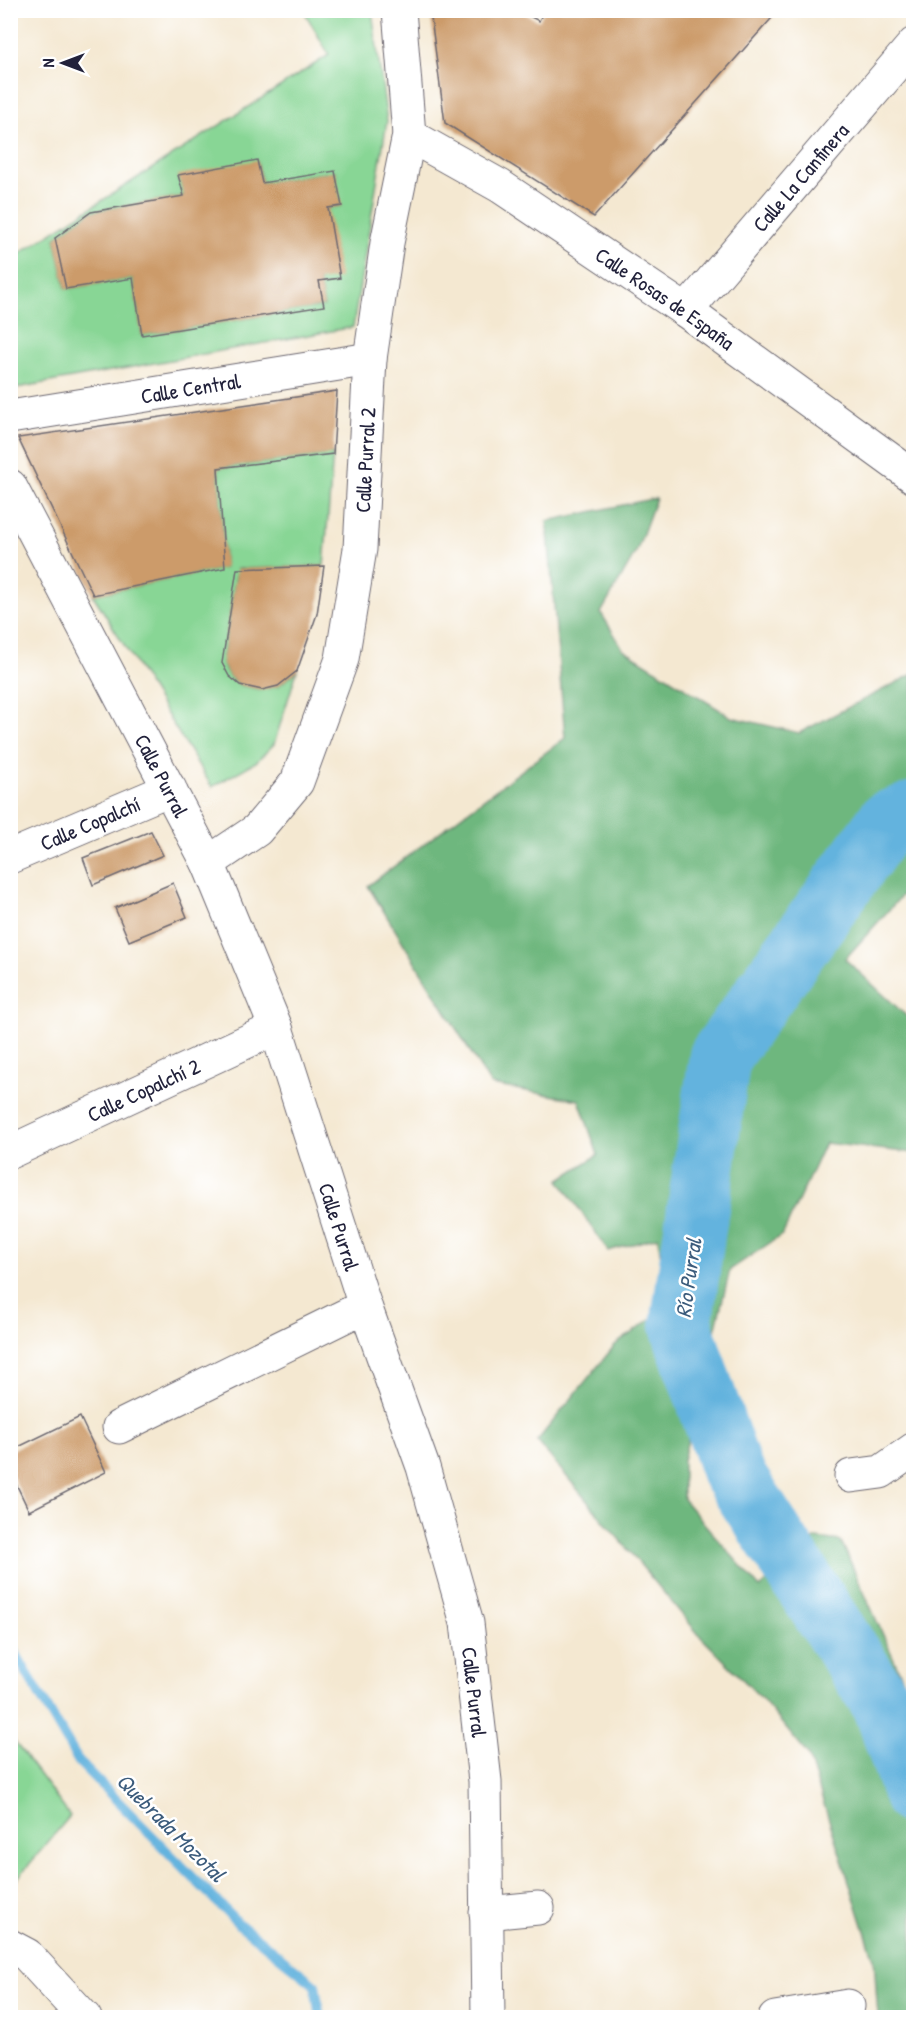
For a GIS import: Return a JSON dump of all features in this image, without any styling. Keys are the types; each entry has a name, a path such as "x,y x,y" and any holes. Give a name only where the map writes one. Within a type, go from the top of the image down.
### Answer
{"street":[{"name":"Calle Purral 2","path":"208,863 257,830 297,782 342,659 360,549 370,359 387,243 409,135 399,10"},
{"name":"Calle La Canfinera","path":"687,311 914,44"},
{"name":"Calle Rosas de España","path":"409,135 500,186 687,311 914,477"},
{"name":"Calle Central","path":"10,417 370,359"},
{"name":"Calle Purral","path":"10,486 208,863 276,1028 365,1306 423,1467 467,1623 485,1781 488,2018"},
{"name":"Calle Copalchí","path":"10,857 171,789"},
{"name":"Calle Copalchí 2","path":"10,1152 276,1028"},
{"path":"119,1427 365,1306"},
{"path":"851,1476 881,1472 914,1449"},
{"path":"486,1913 537,1908"},
{"path":"10,1946 27,1955 85,2018"},
{"path":"775,2018 848,2006"}],"green space":[{"path":"304,11 372,11 387,121 353,327 11,389 11,259 329,55","holes":["257,161 262,183 335,171 341,206 328,208 319,281 324,306 142,335 133,278 66,289 55,238 91,212 184,196 179,176"]},
{"path":"333,454 324,566 237,569 222,663 229,676 240,685 262,690 278,686 297,671 274,744 256,762 212,787 93,595 225,568 218,468"},
{"path":"656,498 637,550 601,613 623,649 731,717 799,733 913,674 913,883 845,959 913,1022 913,1153 825,1143 783,1234 730,1270 683,1460 683,1499 760,1588 816,1538 841,1541 913,1702 913,2017 878,2017 874,1959 808,1755 762,1699 700,1636 537,1441 615,1345 668,1307 658,1237 608,1251 559,1180 598,1155 579,1100 491,1085 368,886 565,738 547,521"},
{"path":"11,1737 70,1816 11,1886"}],"building":[{"path":"430,10 517,10 539,21 544,10 779,10 594,217 445,123"},
{"path":"257,160 262,183 335,171 342,206 328,208 340,278 319,281 324,306 142,335 133,278 66,289 55,238 91,212 184,196 178,175"},
{"path":"337,391 333,454 218,468 225,568 93,595 18,438"},
{"path":"324,566 317,614 297,671 278,686 262,690 240,685 229,676 222,663 237,569"},
{"path":"151,831 163,855 93,885 83,858"},
{"path":"173,883 187,917 129,941 115,908"},
{"path":"80,1417 106,1472 29,1511 10,1471 10,1451"}],"waterway":[{"name":"Río Purral","path":"914,812 888,821 720,1056 681,1326 732,1472 884,1706 914,1795"},
{"name":"Quebrada Mozotal","path":"10,1644 79,1762 239,1924 315,1985 320,2018"}]}
